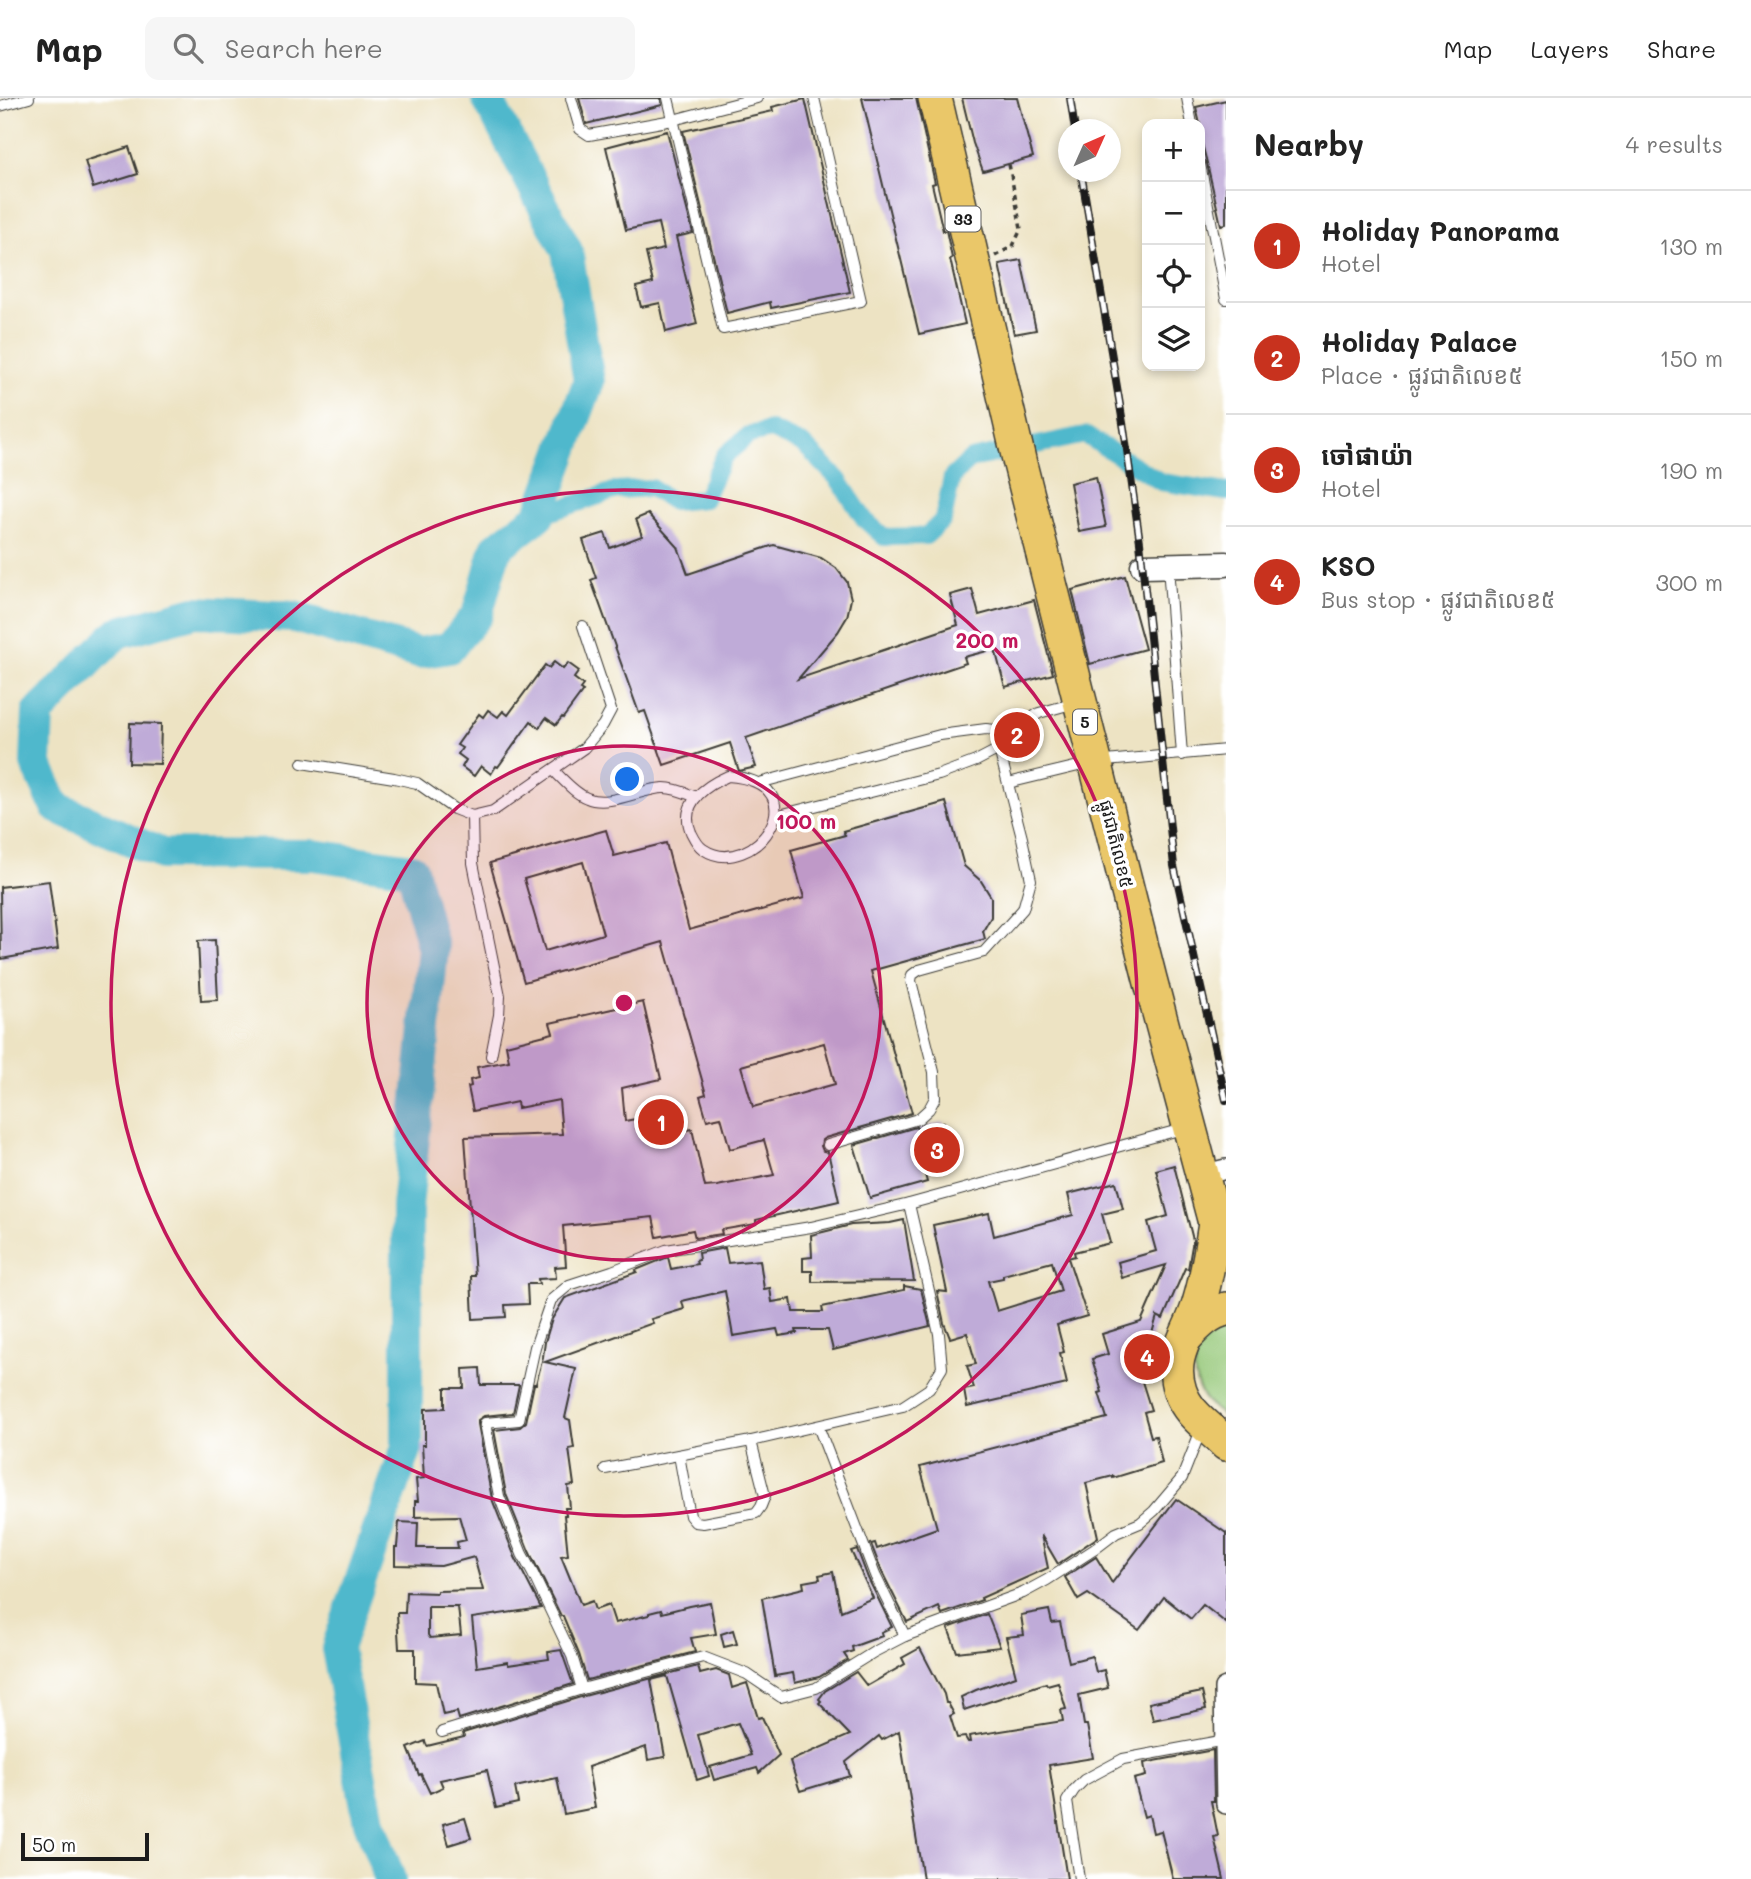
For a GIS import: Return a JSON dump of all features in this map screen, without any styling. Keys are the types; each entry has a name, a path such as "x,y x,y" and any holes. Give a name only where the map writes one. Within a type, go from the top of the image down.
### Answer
{"highway":[{"name":"ផ្លូវជាតិលេខ៥","path":"935,98 1020,464 1150,979 1190,1127 1217,1201 1210,1261 1203,1289 1177,1359 1180,1392 1189,1409 1217,1433"},
{"path":"1186,1336 1200,1321 1226,1309"}],"street":[{"path":"1143,566 1226,564"},
{"path":"1226,1687 1226,1804"}],"lane":[{"path":"0,106 29,98"},
{"path":"571,98 580,129 589,135 673,120 757,98"},
{"path":"668,98 723,329 861,301 814,98"},
{"path":"1187,98 1191,119"},
{"path":"1203,182 1226,299"},
{"path":"1168,566 1182,755"},
{"path":"302,763 417,783 454,809 472,816 493,811 584,748 603,725 611,709 583,626"},
{"path":"775,816 939,775 976,761 1040,713 1080,702"},
{"path":"759,783 940,735 996,730 1031,880 1023,909 984,953 919,970 912,975 911,981 934,1072 934,1098 929,1109 918,1119 828,1145"},
{"path":"1008,783 1095,762 1226,750"},
{"path":"553,770 589,800 613,800 663,788 679,790 696,797"},
{"path":"728,776 747,778 759,783 768,791 775,804 776,819 761,842 735,855 721,856 699,847 687,820 696,797 728,776"},
{"path":"472,816 473,863 500,996 491,1056"},
{"path":"582,1689 572,1656 522,1554 499,1496 485,1423 519,1420 535,1347 551,1300 569,1285 666,1250 811,1227 1190,1127"},
{"path":"605,1469 751,1441 902,1406 929,1390 942,1368 939,1334 909,1203"},
{"path":"818,1426 875,1575 905,1636"},
{"path":"442,1732 582,1689 704,1657 747,1674 781,1697 816,1688 905,1636 1023,1593 1116,1534 1140,1523 1154,1511 1217,1433"},
{"path":"679,1455 690,1516 695,1521 703,1523 756,1513 765,1496 751,1441"},
{"path":"1079,1879 1068,1801 1084,1780 1123,1759 1225,1740"}],"path":[{"path":"988,262 1013,246 1021,229 1009,164"}],"green space":[{"path":"1226,1325 1226,1417 1207,1402 1200,1392 1195,1370 1200,1348 1209,1336"}],"building":[{"path":"579,98 661,98 662,105 586,124"},
{"path":"862,98 916,98 935,183 932,184 943,231 946,230 965,324 919,334"},
{"path":"962,98 1017,98 1033,157 983,171"},
{"path":"805,99 850,292 771,308 770,302 727,313 683,131 773,111 772,107"},
{"path":"1226,100 1226,224 1221,225 1205,155 1205,119 1199,119 1196,107"},
{"path":"667,131 693,233 676,237 697,324 666,332 660,303 641,307 636,287 653,283 646,253 664,249 658,223 626,230 606,147"},
{"path":"129,147 138,174 93,188 85,161"},
{"path":"1021,260 1036,330 1014,334 999,264"},
{"path":"1096,477 1106,527 1079,532 1070,483"},
{"path":"648,514 678,547 688,574 774,545 821,558 836,568 847,582 851,599 847,617 838,632 798,679 958,625 950,595 972,589 979,615 1034,600 1053,674 1005,687 995,649 964,657 966,663 746,738 756,767 739,771 730,743 664,765 645,711 639,713 591,580 596,578 583,540 605,533 610,548 642,536 636,519"},
{"path":"1125,576 1145,649 1090,664 1072,590"},
{"path":"554,662 563,669 568,663 579,671 574,678 583,685 580,689 583,691 563,718 556,725 546,718 539,728 531,721 491,774 481,766 474,776 462,767 466,760 458,754 462,748 457,745 479,714 483,717 488,710 498,717 503,711 508,715 545,665 549,668"},
{"path":"130,723 161,724 160,764 129,763"},
{"path":"946,802 964,866 981,881 991,897 991,917 983,931 985,939 871,971 912,1113 822,1140 821,1146 823,1151 828,1152 839,1201 756,1220 756,1224 721,1230 722,1234 695,1238 693,1230 657,1237 653,1217 563,1226 566,1266 555,1267 556,1278 538,1279 539,1284 527,1284 528,1304 505,1305 506,1317 473,1319 471,1276 475,1276 465,1137 562,1134 559,1100 518,1108 517,1102 473,1111 468,1087 471,1086 470,1080 479,1078 477,1067 509,1061 506,1045 553,1033 550,1023 643,1002 661,1079 622,1088 625,1121 672,1112 676,1133 692,1129 705,1187 774,1175 764,1140 730,1149 721,1117 707,1120 700,1096 706,1094 663,942 524,982 490,863 606,830 614,856 666,843 689,930 804,898 791,850 845,835 843,831","holes":["583,862 603,934 545,951 524,879","824,1043 835,1084 753,1107 741,1066"]},
{"path":"49,881 58,949 1,959 0,887"},
{"path":"215,940 218,1000 201,1001 198,941"},
{"path":"943,1122 949,1144 919,1152 927,1182 870,1198 854,1145"},
{"path":"1174,1165 1193,1240 1188,1269 1185,1268 1163,1319 1157,1316 1147,1351 1135,1348 1142,1371 1139,1372 1151,1410 1144,1412 1151,1437 1156,1436 1162,1463 1086,1483 1098,1537 1058,1564 1041,1535 1048,1568 981,1598 982,1600 942,1614 939,1607 907,1622 871,1544 875,1543 877,1549 937,1528 920,1467 1107,1418 1092,1359 1108,1354 1102,1334 1141,1322 1166,1265 1122,1278 1118,1262 1156,1251 1148,1222 1168,1216 1156,1170"},
{"path":"1116,1182 1123,1209 1102,1214 1110,1243 1074,1252 1075,1256 1068,1258 1087,1316 1057,1325 1064,1352 1060,1353 1067,1384 967,1407 964,1390 974,1388 967,1366 976,1364 967,1333 950,1338 944,1323 937,1291 947,1292 933,1225 989,1213 994,1236 1073,1215 1068,1194","holes":["1052,1262 1061,1291 997,1311 988,1281"]},
{"path":"904,1220 914,1281 812,1282 812,1271 803,1271 803,1258 812,1257 811,1235 851,1225"},
{"path":"725,1248 728,1263 760,1260 764,1289 770,1288 772,1302 791,1299 793,1312 823,1312 822,1307 904,1290 904,1286 921,1289 930,1326 833,1350 828,1330 796,1330 797,1333 779,1336 777,1329 733,1336 725,1291 682,1301 684,1309 651,1319 653,1323 545,1362 576,1369 565,1418 570,1420 574,1448 569,1449 574,1485 568,1486 570,1508 565,1508 564,1515 568,1555 561,1556 581,1605 592,1601 595,1610 609,1605 615,1623 661,1610 662,1613 710,1602 716,1634 691,1638 695,1652 587,1680 563,1616 529,1551 506,1494 494,1430 520,1427 526,1422 552,1319 565,1298 637,1272 636,1270 668,1257 671,1269 697,1264 698,1253"},
{"path":"480,1368 481,1385 519,1385 513,1413 484,1416 478,1420 478,1424 492,1499 515,1557 541,1608 472,1618 477,1667 549,1659 548,1652 561,1650 573,1684 459,1719 457,1712 443,1715 436,1683 415,1682 415,1649 399,1649 397,1613 405,1613 406,1592 483,1590 474,1557 441,1566 395,1565 395,1547 399,1522 418,1523 417,1548 458,1548 457,1542 466,1540 459,1516 415,1517 415,1501 418,1501 416,1479 424,1478 422,1445 425,1445 425,1409 445,1408 445,1388 464,1388 463,1369","holes":["428,1607 458,1607 461,1635 430,1638"]},
{"path":"1176,1499 1226,1533 1226,1623 1203,1605 1191,1619 1164,1597 1139,1630 1088,1594 1078,1600 1065,1577 1096,1557 1112,1583"},
{"path":"857,1549 892,1627 881,1632 882,1636 852,1647 853,1651 844,1654 848,1660 819,1677 795,1683 793,1673 775,1676 762,1598 804,1588 803,1582 820,1579 819,1575 833,1572 841,1611 873,1598 851,1551"},
{"path":"1049,1610 1052,1623 1060,1622 1069,1662 1092,1656 1096,1672 1104,1670 1108,1688 1079,1695 1093,1758 1049,1765 1067,1879 923,1879 899,1731 882,1740 879,1736 846,1762 850,1776 800,1791 790,1761 850,1735 819,1703 825,1691 856,1672 867,1686 905,1664 902,1658 920,1648 954,1714 950,1716 957,1738 965,1737 970,1742 969,1736 1063,1721 1061,1710 1066,1709 1058,1682 1046,1683 964,1710 961,1697 1016,1676 1006,1637 1024,1635 1021,1615"},
{"path":"987,1614 1000,1647 957,1652 948,1628"},
{"path":"733,1630 737,1644 724,1647 721,1634"},
{"path":"698,1666 700,1674 716,1670 729,1675 732,1688 747,1683 758,1718 762,1717 779,1755 759,1773 757,1768 714,1780 710,1767 751,1755 738,1723 698,1735 709,1776 697,1780 667,1676 651,1680 665,1757 648,1760 646,1747 588,1767 595,1808 564,1814 557,1778 515,1787 518,1803 496,1808 487,1770 440,1780 443,1787 430,1793 408,1748 425,1741 427,1746 464,1737 463,1733 584,1696"},
{"path":"1202,1692 1206,1709 1153,1720 1149,1703"},
{"path":"1213,1750 1214,1801 1211,1801 1218,1836 1214,1837 1224,1879 1173,1879 1161,1831 1153,1833 1149,1815 1144,1817 1134,1779 1146,1776 1144,1763"},
{"path":"465,1818 471,1838 449,1845 443,1824"}],"waterway":[{"path":"390,1879 369,1822 337,1648 407,1447 407,1207 433,949 412,869 313,855 162,854 56,807 36,763 38,713 117,633 195,612 294,617 418,653 449,648 477,615 496,548 539,516 589,381 567,251 487,98"},
{"path":"539,516 617,490 651,488 673,502 704,499 724,456 749,435 771,430 804,445 838,479 865,520 884,537 926,536 943,520 952,477 971,459 1085,435 1161,482 1226,492"}],"railway":[{"path":"1070,98 1073,119"},
{"path":"1083,182 1140,542 1174,866 1226,1100"}],"place":[{"name":"Holiday Palace","path":"1017,735"},
{"name":"Holiday Panorama","path":"661,1122"},
{"name":"ចៅផាយ៉ា","path":"937,1150"},
{"name":"KSO","path":"1147,1357"}]}
